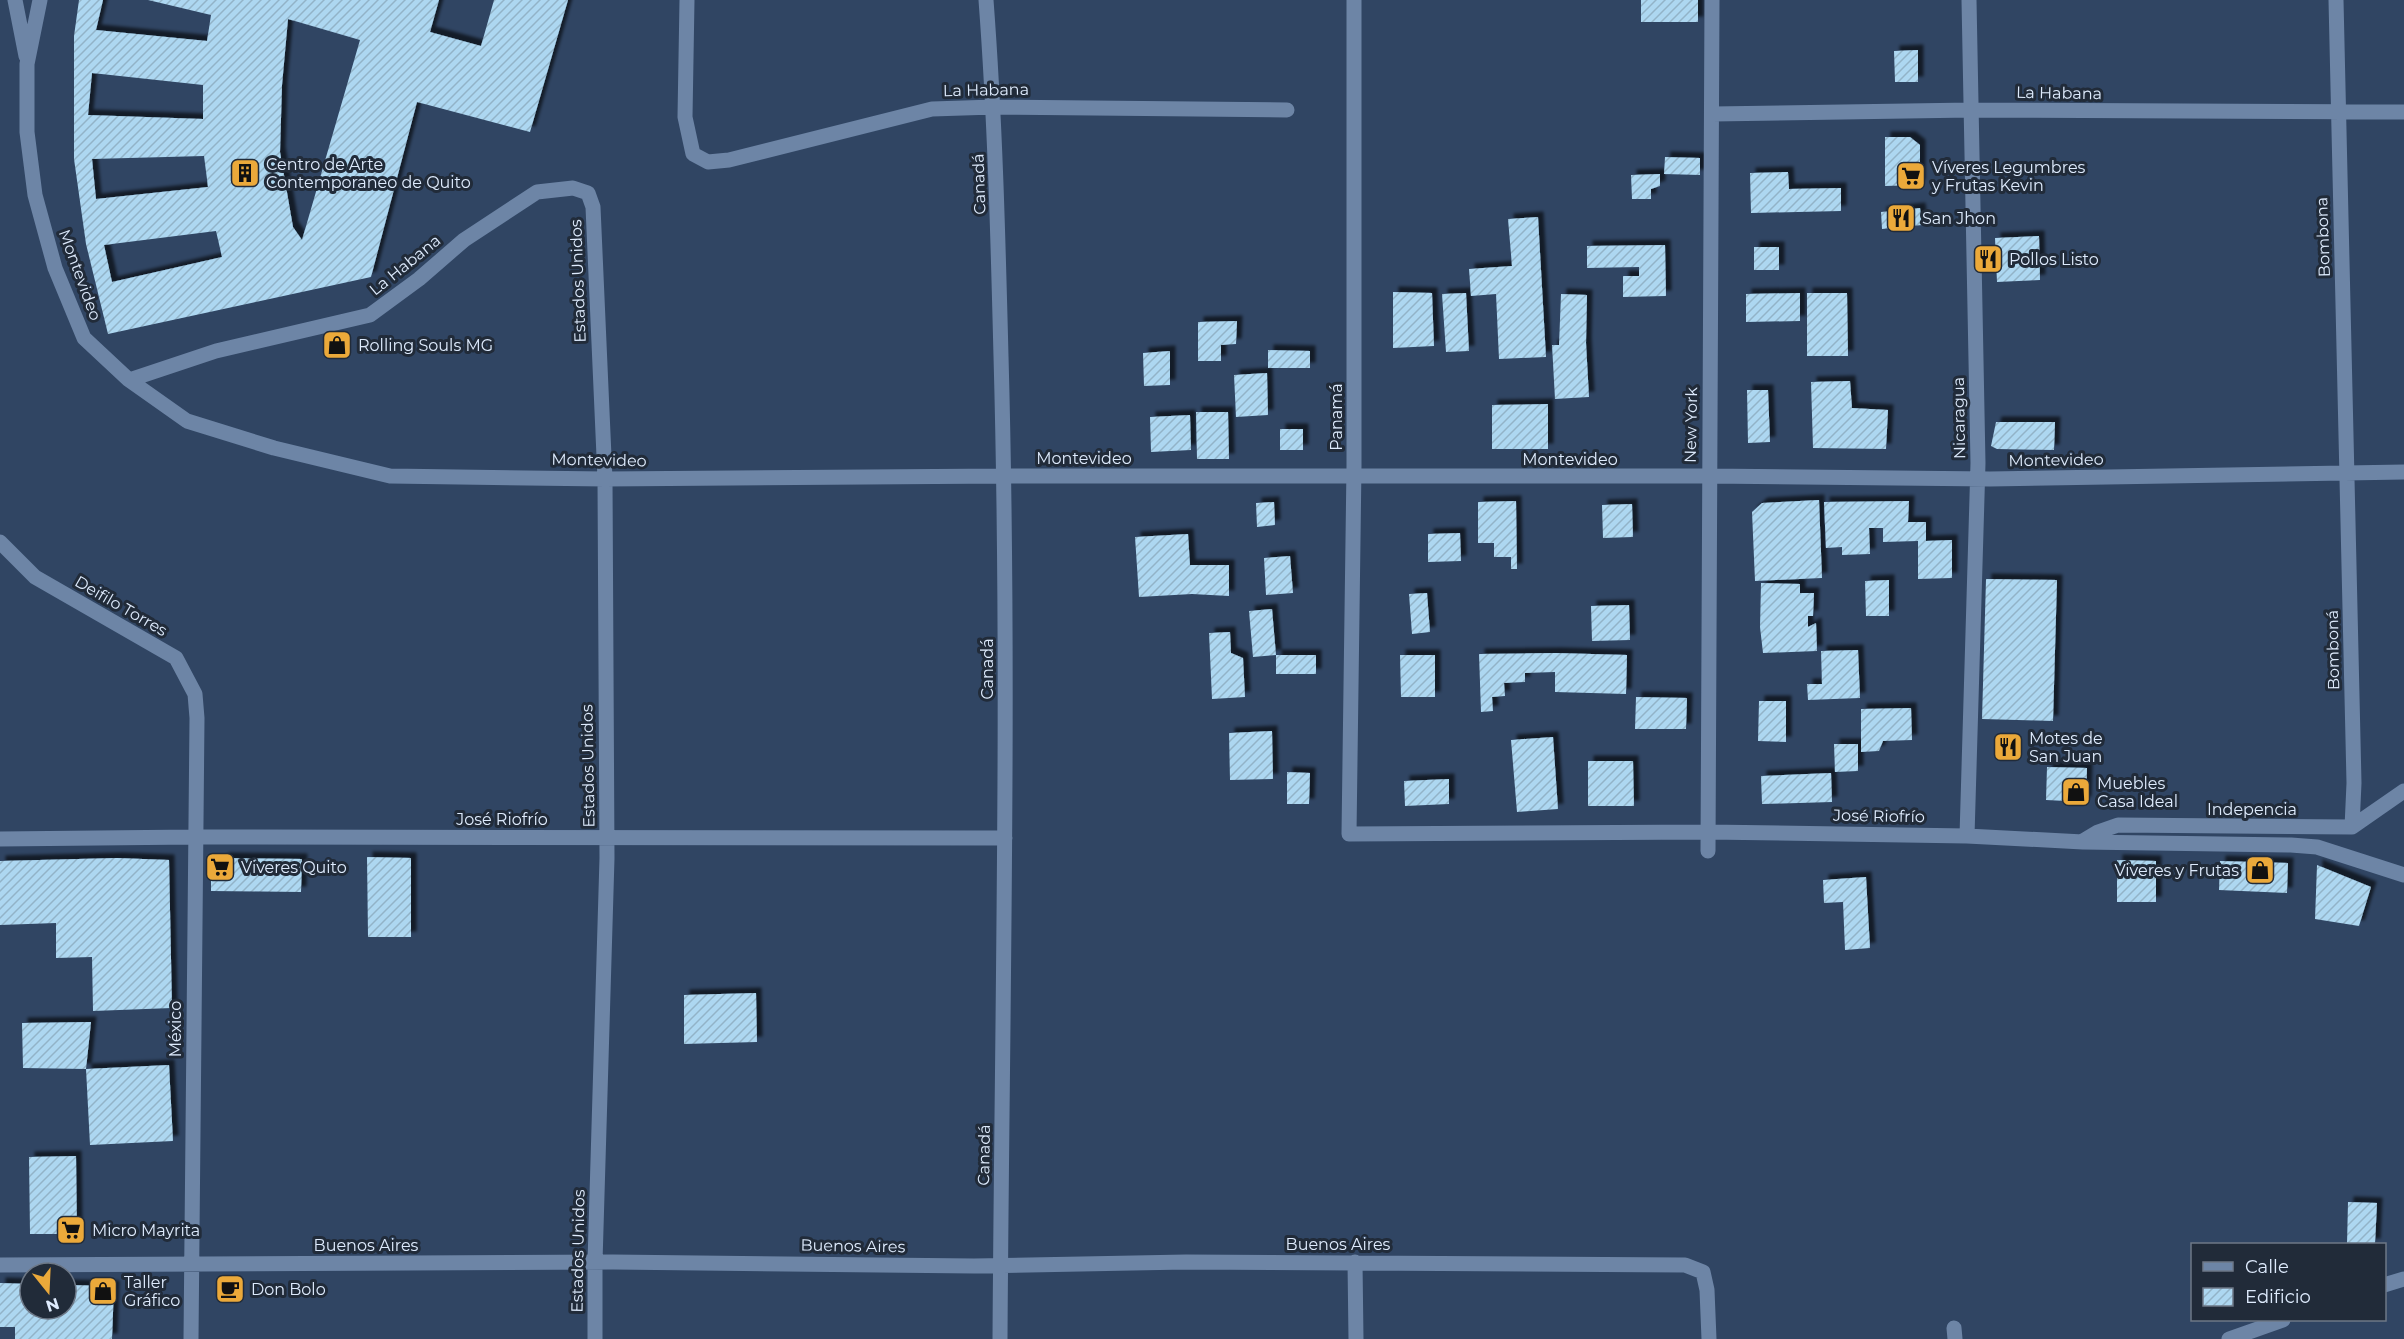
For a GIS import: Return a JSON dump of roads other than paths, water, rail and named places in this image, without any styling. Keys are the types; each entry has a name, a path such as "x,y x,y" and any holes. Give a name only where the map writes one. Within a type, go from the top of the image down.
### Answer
{"street":[{"name":"Montevideo","path":"15,0 27,64 27,132 35,195 55,268 84,338 129,380 187,421 274,448 390,476 605,479 1004,476 1708,476 1977,479 2404,472"},
{"name":"Montevideo","path":"27,64 40,0"},
{"name":"La Habana","path":"687,0 685,117 693,154 708,162 729,160 932,109 994,107 1287,110"},
{"name":"Canadá","path":"986,0 994,107 1004,476 1005,838 1000,1339"},
{"name":"Panamá","path":"1349,834 1354,477 1354,0"},
{"name":"New York","path":"1708,851 1712,0"},
{"name":"Nicaragua","path":"1967,836 1977,479 1969,0"},
{"name":"Bombona","path":"2336,0 2337,113 2348,472"},
{"name":"La Habana","path":"1713,114 1971,110 2404,112"},
{"name":"La Habana","path":"129,380 216,351 370,315 464,240 537,192 573,188 588,193"},
{"name":"Estados Unidos","path":"588,193 593,207 605,479 607,838 595,1262 595,1339"},
{"name":"Bomboná","path":"2348,472 2354,783 2352,827"},
{"name":"Deifilo Torres","path":"0,542 35,577 176,658 195,694 197,718"},
{"name":"México","path":"191,1339 197,718"},
{"path":"2352,827 2404,791"},
{"name":"Indepencia","path":"2083,842 2098,832 2118,825 2352,827"},
{"name":"José Riofrío","path":"1349,834 1708,832 1967,836 2083,842 2317,847 2404,875"},
{"name":"José Riofrío","path":"0,839 195,837 1005,838"},
{"name":"Buenos Aires","path":"0,1265 595,1262 1001,1265 1355,1262 1685,1265 1703,1272 1707,1290 1709,1339"},
{"path":"1355,1262 1356,1339"},
{"path":"2386,1286 2404,1279"},
{"path":"2229,1339 2259,1334 2281,1321"}],"place":[{"name":"Centro de Arte Contemporaneo de Quito","path":"245,173"},
{"name":"Víveres Legumbres y Frutas Kevin","path":"1911,176"},
{"name":"San Jhon","path":"1901,218"},
{"name":"Pollos Listo","path":"1988,259"},
{"name":"Rolling Souls MG","path":"337,345"},
{"name":"Motes de San Juan","path":"2008,747"},
{"name":"Muebles Casa Ideal","path":"2076,792"},
{"name":"Viveres Quito","path":"220,867"},
{"name":"Viveres y Frutas","path":"2260,870"},
{"name":"Micro Mayrita","path":"71,1230"},
{"name":"Don Bolo","path":"230,1289"},
{"name":"Taller Gráfico","path":"103,1291"}]}
